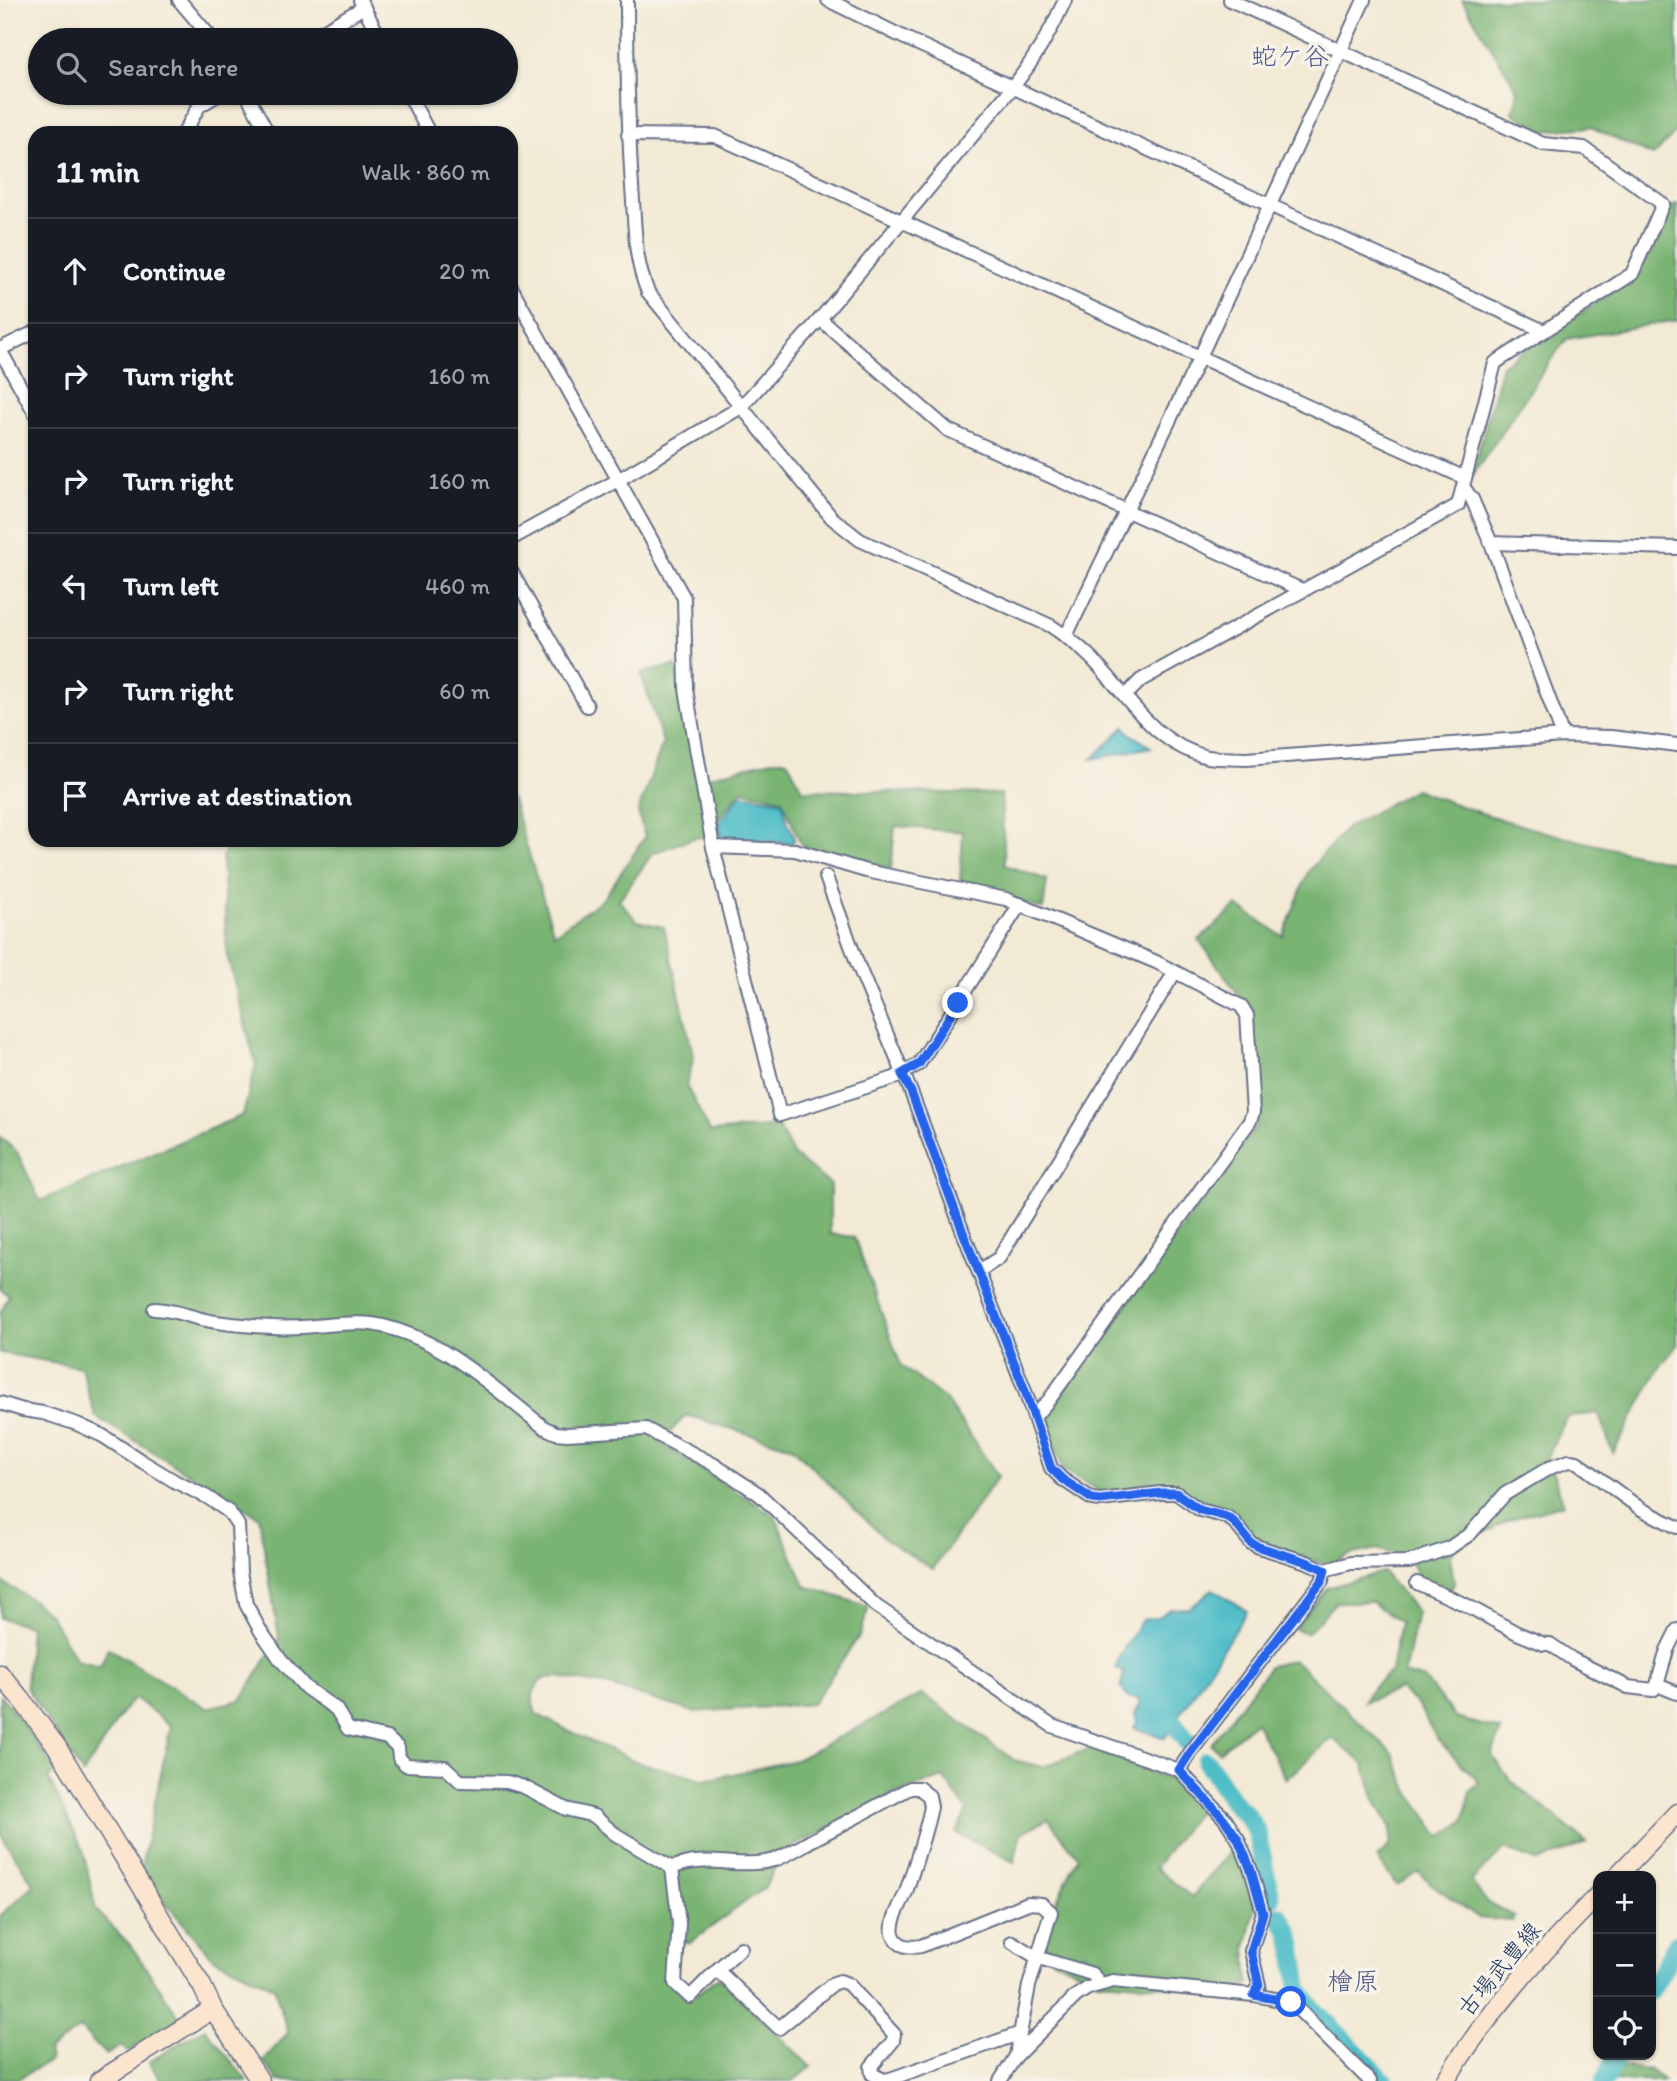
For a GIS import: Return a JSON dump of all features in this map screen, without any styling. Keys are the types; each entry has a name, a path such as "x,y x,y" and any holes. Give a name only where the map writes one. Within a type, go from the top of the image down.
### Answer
{"street":[{"path":"179,0 204,28"},
{"path":"627,0 628,135 637,254 645,284 662,310 832,518 860,540 1051,626 1087,654 1148,724 1173,743 1208,757 1246,759 1563,736 1611,737 1677,745"},
{"path":"828,0 1013,88 1544,331"},
{"path":"518,536 741,407 820,319 1013,88 1040,50 1065,0"},
{"path":"1125,696 1141,680 1458,505 1495,363 1632,274 1662,204 1584,148 1543,144 1230,0"},
{"path":"1066,636 1200,357 1364,0"},
{"path":"326,28 362,4 375,28"},
{"path":"188,126 201,105"},
{"path":"253,105 264,126"},
{"path":"414,105 425,126"},
{"path":"628,135 715,136 1200,357 1465,483 1491,543 1563,736"},
{"path":"518,300 684,598 686,689 713,847 780,1115 894,1078 919,1064 1020,904"},
{"path":"820,319 948,430 1302,590"},
{"path":"28,336 0,350 28,400"},
{"path":"1491,543 1677,548"},
{"path":"518,583 587,706"},
{"path":"713,847 795,850 866,872 1006,899 1156,962 1231,1000 1245,1010 1253,1112 1250,1121 1035,1416"},
{"path":"826,877 1035,1416 1051,1468 1062,1479 1092,1499 1100,1500 1176,1493 1200,1510 1227,1517 1251,1543 1325,1570 1351,1563 1409,1562 1449,1548 1470,1534 1505,1494 1534,1476 1569,1461 1577,1462 1641,1509 1677,1527"},
{"path":"979,1271 999,1258 1175,972"},
{"path":"154,1308 202,1320 245,1325 302,1327 349,1323 372,1324 398,1331 433,1345 452,1357 545,1428 556,1433 646,1429 747,1485 876,1606 1052,1726 1179,1770 1224,1819 1238,1839 1251,1870 1263,1913 1251,1951 1259,1985 1254,1995"},
{"path":"0,1403 43,1413 103,1436 229,1512 238,1525 240,1572 246,1604 260,1630 280,1659 306,1688 336,1709 348,1729 387,1738 395,1743 401,1763 406,1765 445,1766 457,1779 464,1782 517,1784 566,1809 594,1816 615,1834 672,1868"},
{"path":"1179,1770 1322,1581 1325,1570"},
{"path":"1417,1583 1466,1605 1517,1633 1550,1644 1572,1659 1628,1687 1653,1690 1677,1630"},
{"path":"0,1674 57,1746 202,1986 213,2009 260,2081"},
{"path":"1657,1685 1677,1693"},
{"path":"672,1868 684,1862 701,1860 736,1864 774,1860 910,1788 919,1788 929,1796 931,1807 905,1895 893,1925 897,1941 912,1948 921,1946 964,1927 1035,1903 1051,1912 1036,1957 1016,2056"},
{"path":"1621,1871 1677,1813"},
{"path":"672,1868 678,1923 675,1983 690,1997 741,1948"},
{"name":"古場武豊線","path":"1445,2081 1483,2025 1545,1949 1593,1900"},
{"path":"1012,1942 1036,1957 1083,1970 1100,1983"},
{"path":"717,1970 779,2028 834,1983 840,1981 848,1984 894,2034 893,2041 871,2067 872,2074 884,2080 1036,2025 1046,2025"},
{"path":"1000,2081 1016,2056 1076,1996 1100,1983 1113,1981 1254,1995 1291,2002 1370,2081"},
{"path":"99,2081 213,2009"}],"green space":[{"path":"1462,0 1677,0 1677,131 1653,156 1591,127 1542,131 1513,113 1518,91"},
{"path":"1677,204 1677,320 1567,339 1471,478 1502,365 1639,274 1671,207"},
{"path":"676,666 696,780 772,760 787,760 803,790 1001,794 1005,865 1047,880 1043,909 960,883 963,832 895,826 891,869 802,846 782,799 742,790 716,821 720,839 696,837 653,853 619,900 637,921 664,927 694,1058 686,1085 710,1132 778,1126 794,1156 830,1184 830,1234 854,1237 901,1366 945,1399 998,1476 933,1569 886,1540 792,1447 686,1415 660,1443 775,1516 805,1586 869,1607 860,1635 812,1704 694,1712 609,1686 558,1677 546,1678 538,1683 533,1694 536,1714 640,1763 705,1780 796,1760 922,1694 1014,1760 1043,1767 1091,1748 1179,1783 1201,1807 1155,1868 1192,1897 1234,1846 1257,1900 1246,1949 1249,1984 1228,1990 1098,1981 1033,1949 1078,1857 1048,1819 1021,1833 1014,1862 956,1833 967,1810 943,1777 890,1796 783,1852 765,1887 690,1943 674,1939 671,1984 689,2001 718,1977 811,2067 793,2081 278,2081 263,2061 288,2033 274,1987 213,1958 140,1873 171,1726 135,1698 125,1708 83,1774 26,1687 30,1626 0,1618 0,1581 31,1599 50,1615 76,1660 100,1666 108,1648 207,1708 241,1700 279,1638 259,1517 95,1416 81,1367 0,1353 0,1314 9,1296 0,1289 0,1137 17,1152 40,1201 243,1115 256,1065 227,955 222,858 228,847 518,847 518,818 554,934 603,899 645,837 638,812 663,743 641,673"},
{"path":"1415,789 1544,832 1677,863 1677,1345 1660,1367 1613,1453 1598,1413 1567,1417 1547,1456 1564,1504 1511,1519 1455,1548 1450,1556 1454,1583 1448,1593 1419,1580 1409,1558 1377,1549 1349,1555 1328,1565 1261,1544 1203,1505 1180,1484 1101,1492 1063,1470 1045,1416 1256,1126 1259,1102 1251,1012 1199,940 1237,906 1283,936 1308,872 1346,828"},
{"path":"1383,1572 1417,1612 1404,1674 1425,1680 1456,1718 1501,1730 1492,1756 1511,1781 1587,1843 1538,1862 1505,1849 1471,1881 1487,1902 1514,1916 1511,1921 1479,1918 1419,1872 1397,1886 1377,1858 1390,1845 1391,1828 1375,1800 1364,1764 1332,1738 1286,1779 1255,1722 1219,1752 1211,1744 1270,1666 1294,1660 1393,1754 1409,1792 1441,1837 1464,1821 1470,1791 1479,1782 1437,1739 1417,1704 1400,1689 1364,1702 1371,1689 1391,1671 1400,1622 1371,1602 1336,1602 1307,1633 1294,1628 1327,1588"},
{"path":"0,1696 56,1771 48,1778 83,1850 96,1910 131,1946 180,2018 128,2052 121,2046 106,2055 80,2028 48,2051 50,2061 16,2080 0,2080 0,1916 34,1885 0,1833"},
{"path":"205,2028 247,2081 161,2081 149,2062"},
{"path":"1626,2067 1651,2070 1664,2081 1608,2081 1611,2075"}],"water":[{"path":"1125,726 1129,733 1151,747 1092,759"},
{"path":"741,794 782,801 794,842 727,838 721,835 719,823"},
{"path":"1213,1589 1247,1611 1165,1738 1134,1728 1138,1721 1135,1714 1140,1705 1139,1699 1127,1697 1121,1687 1124,1672 1116,1668 1120,1655 1142,1620 1156,1618 1170,1609 1189,1608"}],"waterway":[{"path":"1174,1723 1187,1742"},
{"path":"1206,1761 1257,1832 1271,1898"},
{"path":"1279,1916 1289,1931 1299,1987 1308,2004 1384,2081"},
{"path":"1656,1982 1677,1943"},
{"path":"1604,2081 1615,2060"}],"district":[{"name":"蛇ケ谷","path":"1290,56"},
{"name":"檜原","path":"1353,1981"}],"route":[{"path":"958,1003 919,1064 902,1074 1035,1416 1051,1468 1062,1479 1092,1499 1176,1493 1206,1513 1227,1517 1251,1543 1325,1570 1322,1581 1179,1770 1224,1819 1238,1839 1251,1870 1263,1913 1251,1951 1259,1985 1254,1995 1291,2002"}]}
